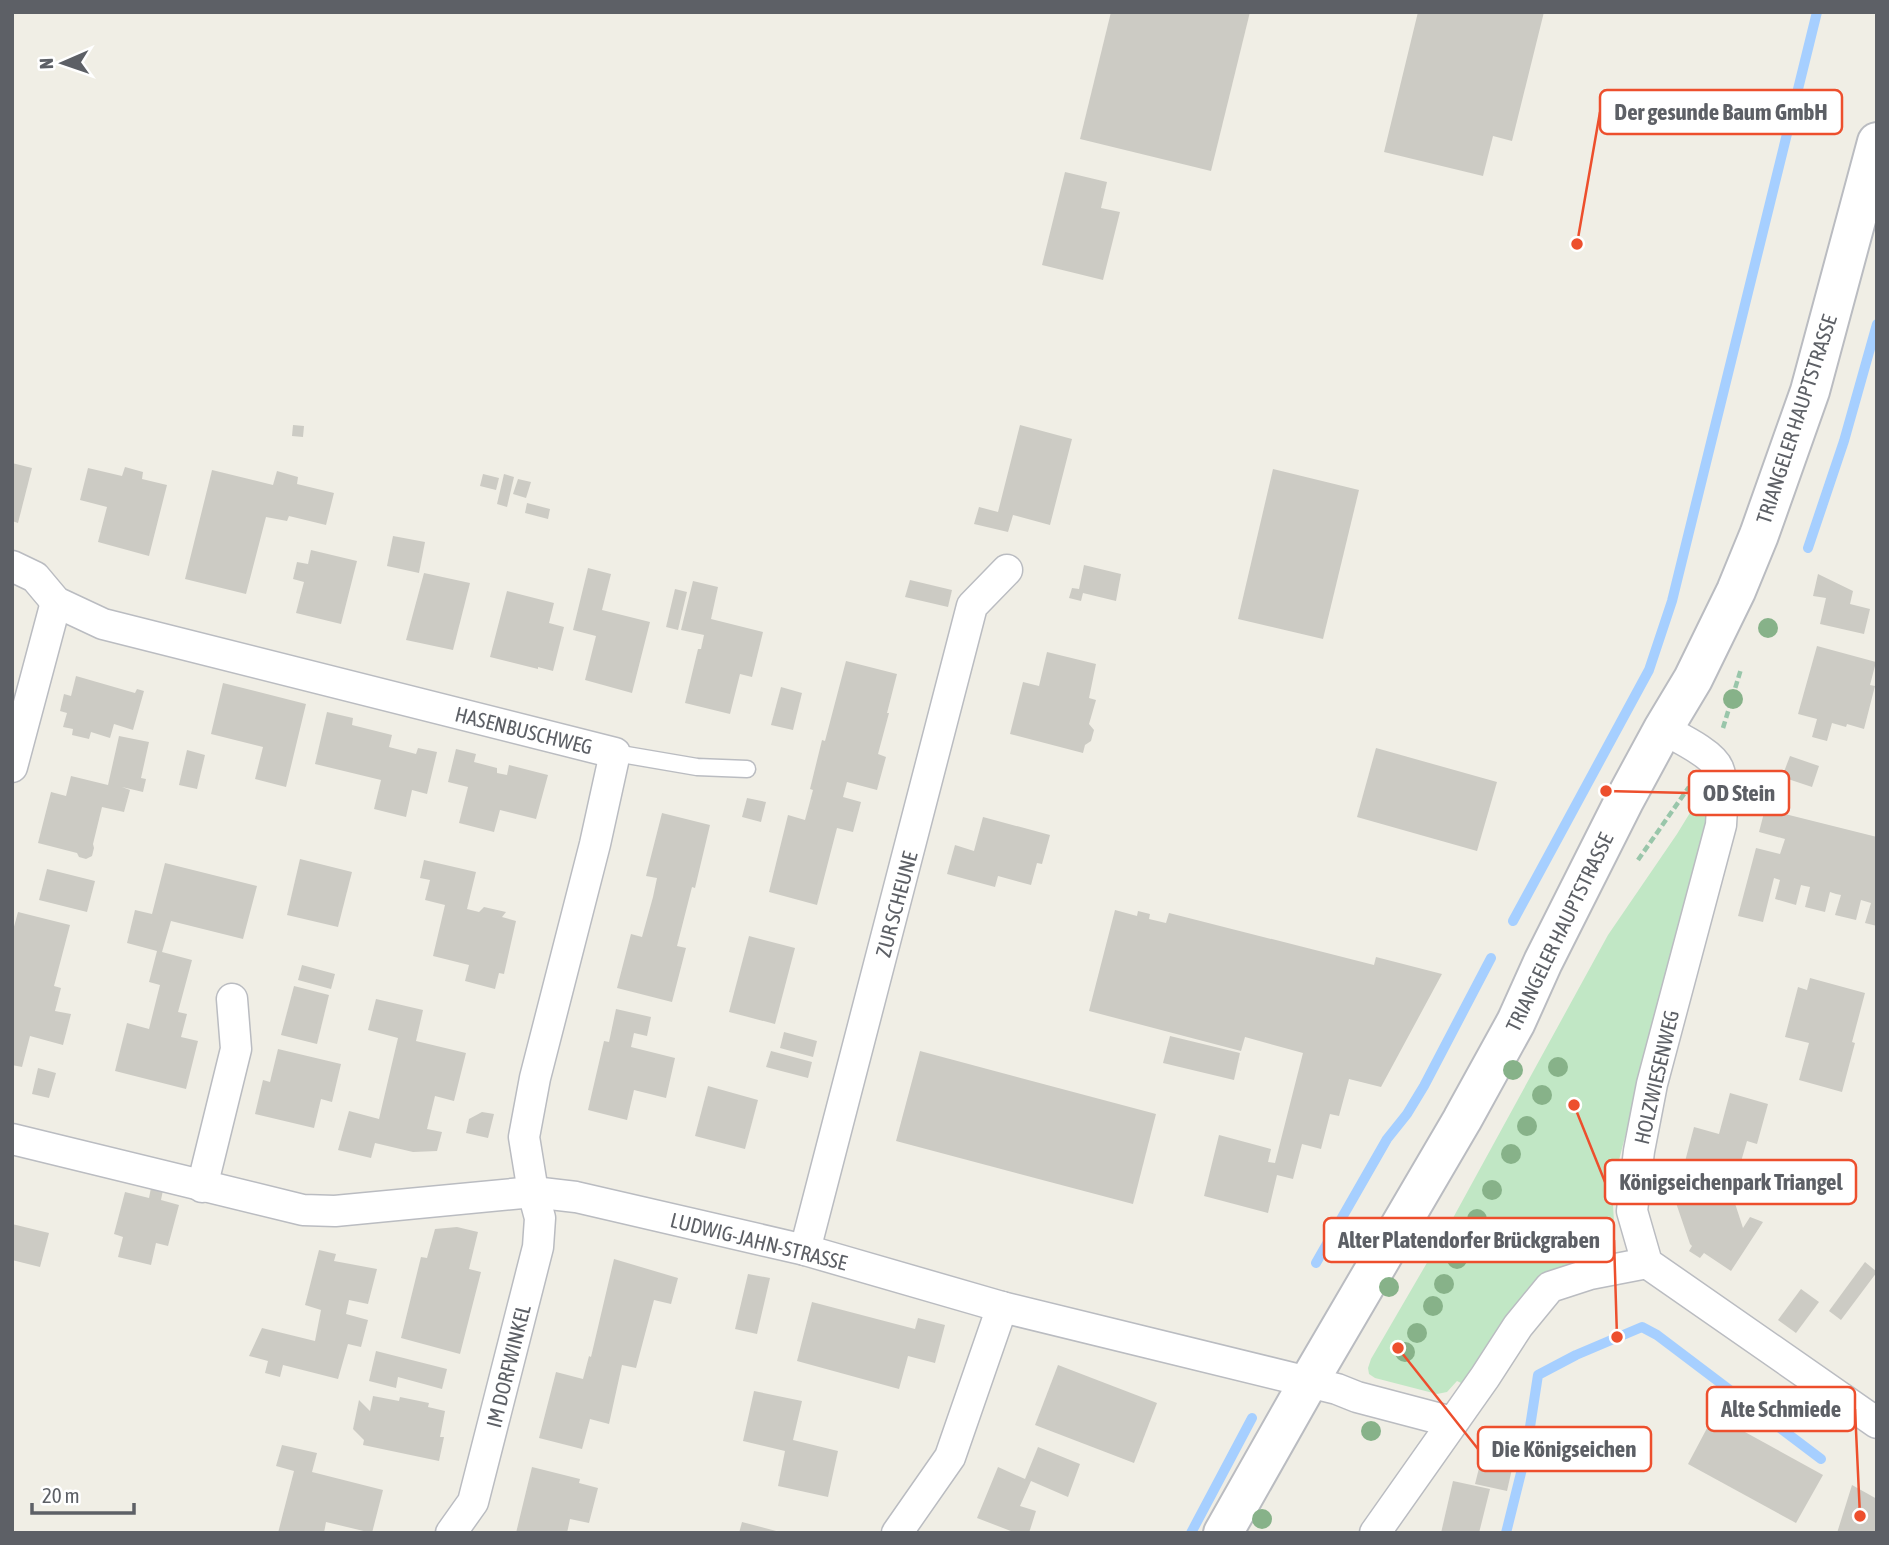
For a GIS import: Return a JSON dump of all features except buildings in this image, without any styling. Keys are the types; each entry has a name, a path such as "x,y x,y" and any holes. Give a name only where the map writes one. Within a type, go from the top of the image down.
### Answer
{"street":[{"name":"TRIANGELER HAUPTSTRASSE","path":"1223,1533 1516,1022 1623,801 1693,679 1736,591 1759,535 1810,391 1877,142"},
{"name":"HASENBUSCHWEG","path":"12,566 35,577 56,603 103,624 615,753 595,844 535,1078 524,1137 533,1192"},
{"name":"ZUR SCHEUNE","path":"805,1250 972,606 1007,570"},
{"path":"12,767 56,603"},
{"path":"1663,729 1709,757"},
{"name":"HOLZWIESENWEG","path":"1647,1263 1632,1211 1639,1151 1651,1084 1721,825 1722,793 1718,768 1709,757"},
{"path":"202,1187 236,1049 232,999"},
{"name":"LUDWIG-JAHN-STRASSE","path":"12,1139 303,1210 335,1211 533,1192 576,1197 805,1250 1002,1307 1337,1389 1357,1397 1452,1422"},
{"name":"IM DORFWINKEL","path":"451,1533 473,1502 538,1247 540,1218 533,1192"},
{"path":"1374,1533 1518,1326 1550,1287 1590,1274 1647,1263 1877,1423"},
{"path":"897,1533 950,1457 1002,1307"}],"lane":[{"path":"615,753 696,767 747,769"}],"path":[{"path":"1709,757 1723,729 1741,668"}],"green space":[{"path":"1704,790 1708,809 1706,831 1618,1164 1613,1193 1614,1229 1611,1241 1465,1385 1457,1381 1447,1392 1437,1394 1375,1378 1369,1374 1371,1359 1453,1218 1608,935"}],"waterway":[{"path":"1513,921 1649,670 1672,601 1817,12"},
{"path":"1808,548 1844,441 1877,324"},
{"path":"1316,1263 1387,1139 1424,1086 1491,958"},
{"path":"1506,1533 1526,1453 1538,1375 1576,1355 1642,1327 1657,1335 1821,1459"},
{"path":"1191,1533 1252,1418"}],"place":[{"name":"Der gesunde Baum GmbH","path":"1577,244"},
{"name":"OD Stein","path":"1606,791"},
{"name":"Königseichenpark Triangel","path":"1574,1105"},
{"name":"Alter Platendorfer Brückgraben","path":"1617,1337"},
{"name":"Die Königseichen","path":"1398,1348"},
{"name":"Alte Schmiede","path":"1860,1516"}]}
